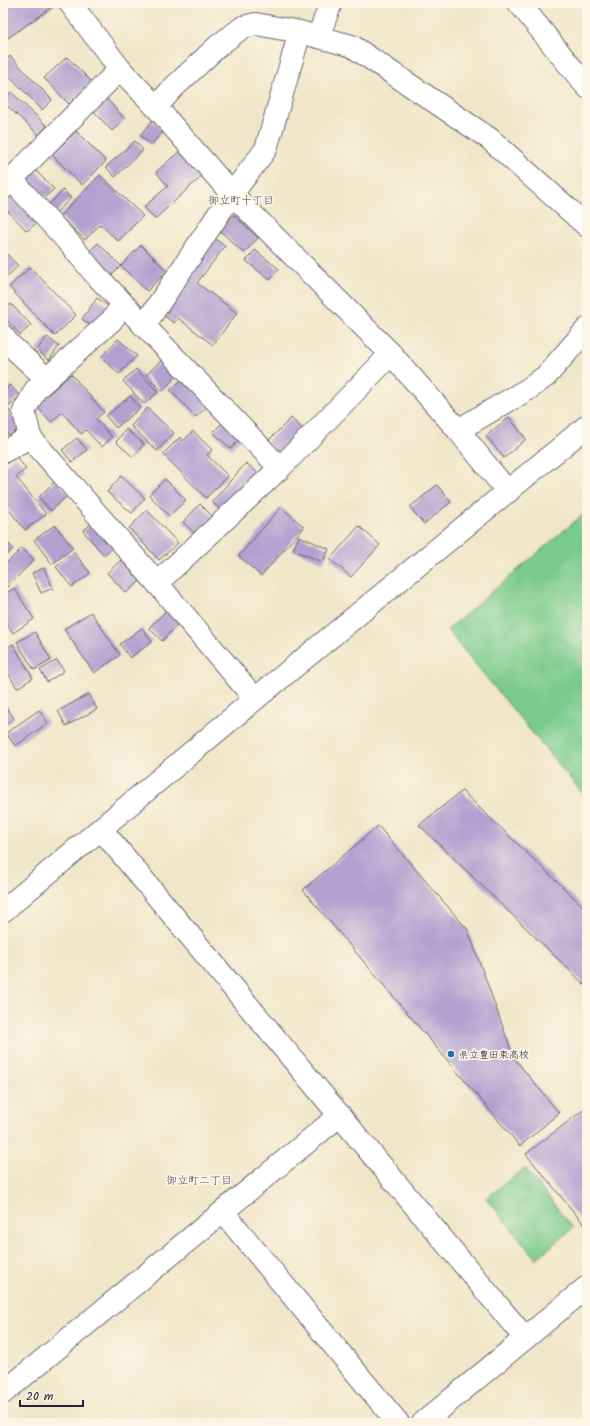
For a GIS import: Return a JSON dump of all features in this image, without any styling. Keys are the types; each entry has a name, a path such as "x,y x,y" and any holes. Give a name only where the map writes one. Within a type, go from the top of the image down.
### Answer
{"street":[{"path":"70,3 120,69 156,107 232,194 391,354 458,430 508,492"},
{"path":"144,326 232,194 266,149 309,34 331,3"},
{"path":"519,3 587,86"},
{"path":"156,107 173,88 213,51 243,27 256,24 309,34 352,46 490,139 587,226"},
{"path":"120,69 7,183 72,245 94,273 280,468"},
{"path":"123,304 112,320 36,389 24,411 30,437 157,583 255,699"},
{"path":"458,430 530,388 546,376 587,329"},
{"path":"3,336 9,344 47,378"},
{"path":"157,583 280,468 391,354"},
{"path":"3,911 255,699 587,426"},
{"path":"3,452 30,437"},
{"path":"101,829 526,1338"},
{"path":"3,1393 340,1115"},
{"path":"223,1212 398,1423"},
{"path":"423,1423 587,1287"}],"green space":[{"path":"587,511 587,799 447,630"},
{"path":"525,1168 573,1228 536,1259 486,1198"}],"building":[{"path":"14,3 58,3 5,40 3,37 3,11"},
{"path":"10,56 52,100 42,110 3,69 3,63"},
{"path":"67,57 92,82 69,104 44,78"},
{"path":"11,92 47,126 39,135 3,102"},
{"path":"103,95 125,119 112,131 90,107"},
{"path":"152,121 163,131 151,145 140,135"},
{"path":"76,131 106,161 82,185 52,155"},
{"path":"135,141 143,150 115,177 106,167"},
{"path":"182,149 204,174 155,219 144,207 168,186 156,172"},
{"path":"35,170 54,189 44,198 25,180"},
{"path":"100,175 143,216 118,241 100,224 85,240 60,216"},
{"path":"63,190 71,198 57,212 49,204"},
{"path":"15,192 40,220 27,231 3,206 3,204"},
{"path":"234,215 258,238 244,253 219,230"},
{"path":"214,238 225,246 197,283 237,313 213,345 178,318 174,323 159,312"},
{"path":"98,243 121,266 112,275 89,252"},
{"path":"141,245 167,271 147,291 121,266"},
{"path":"3,250 18,266 3,280"},
{"path":"255,250 279,269 270,280 246,261"},
{"path":"30,267 76,315 55,336 9,287"},
{"path":"97,298 111,308 96,329 82,319"},
{"path":"11,304 31,325 20,335 3,316 3,311"},
{"path":"47,337 59,346 49,360 37,350"},
{"path":"118,339 137,356 119,374 101,357"},
{"path":"165,357 180,373 162,391 146,375"},
{"path":"136,369 158,392 144,404 123,381"},
{"path":"71,374 104,412 96,419 112,437 102,447 86,430 81,434 62,412 51,422 36,405"},
{"path":"186,376 211,403 196,417 170,390"},
{"path":"10,385 20,396 3,412 3,392"},
{"path":"130,396 140,408 116,428 106,416"},
{"path":"147,408 174,433 157,451 131,426"},
{"path":"9,410 22,426 9,436 3,428 3,415"},
{"path":"509,417 526,439 504,458 486,436"},
{"path":"291,418 304,430 279,455 267,442"},
{"path":"224,421 241,437 231,449 213,432"},
{"path":"126,429 144,444 133,457 116,442"},
{"path":"193,431 212,450 207,455 228,476 206,498 163,454 180,437 183,441"},
{"path":"77,438 87,450 72,462 62,450"},
{"path":"16,456 26,469 16,477 46,514 25,530 3,502 3,467"},
{"path":"246,463 260,475 226,514 212,502"},
{"path":"121,476 145,498 132,513 107,492"},
{"path":"165,479 186,500 169,516 149,495"},
{"path":"56,480 69,494 51,511 39,497"},
{"path":"437,485 451,502 424,524 410,507"},
{"path":"200,504 213,517 196,535 183,522"},
{"path":"281,507 304,527 261,576 239,556"},
{"path":"147,510 178,543 159,560 129,528"},
{"path":"93,522 114,546 104,555 83,531"},
{"path":"55,525 73,548 52,564 34,540"},
{"path":"359,526 380,545 351,577 330,559"},
{"path":"299,536 329,549 323,562 293,550"},
{"path":"3,537 13,549 3,558"},
{"path":"22,548 34,560 6,588 3,584 3,567"},
{"path":"74,552 90,573 72,587 56,567"},
{"path":"121,560 140,581 126,593 107,573"},
{"path":"44,568 53,588 41,593 32,573"},
{"path":"14,588 34,619 13,633 3,618 3,595"},
{"path":"167,610 180,622 162,641 149,628"},
{"path":"91,612 120,655 94,673 64,629"},
{"path":"142,628 152,642 130,658 120,644"},
{"path":"35,632 51,660 34,670 17,642"},
{"path":"13,644 33,678 17,688 3,664 3,650"},
{"path":"57,660 64,671 47,682 40,670"},
{"path":"89,694 97,709 66,726 58,711"},
{"path":"3,703 14,718 3,727"},
{"path":"39,710 48,723 15,746 6,733"},
{"path":"462,791 587,910 587,987 419,825"},
{"path":"378,826 468,930 514,1058 559,1113 520,1146 303,890"},
{"path":"587,1107 587,1228 526,1154"}],"place":[{"name":"県立豊田東高校","path":"451,1054"}],"district":[{"name":"御立町十丁目","path":"241,200"},
{"name":"御立町二丁目","path":"199,1180"}]}
